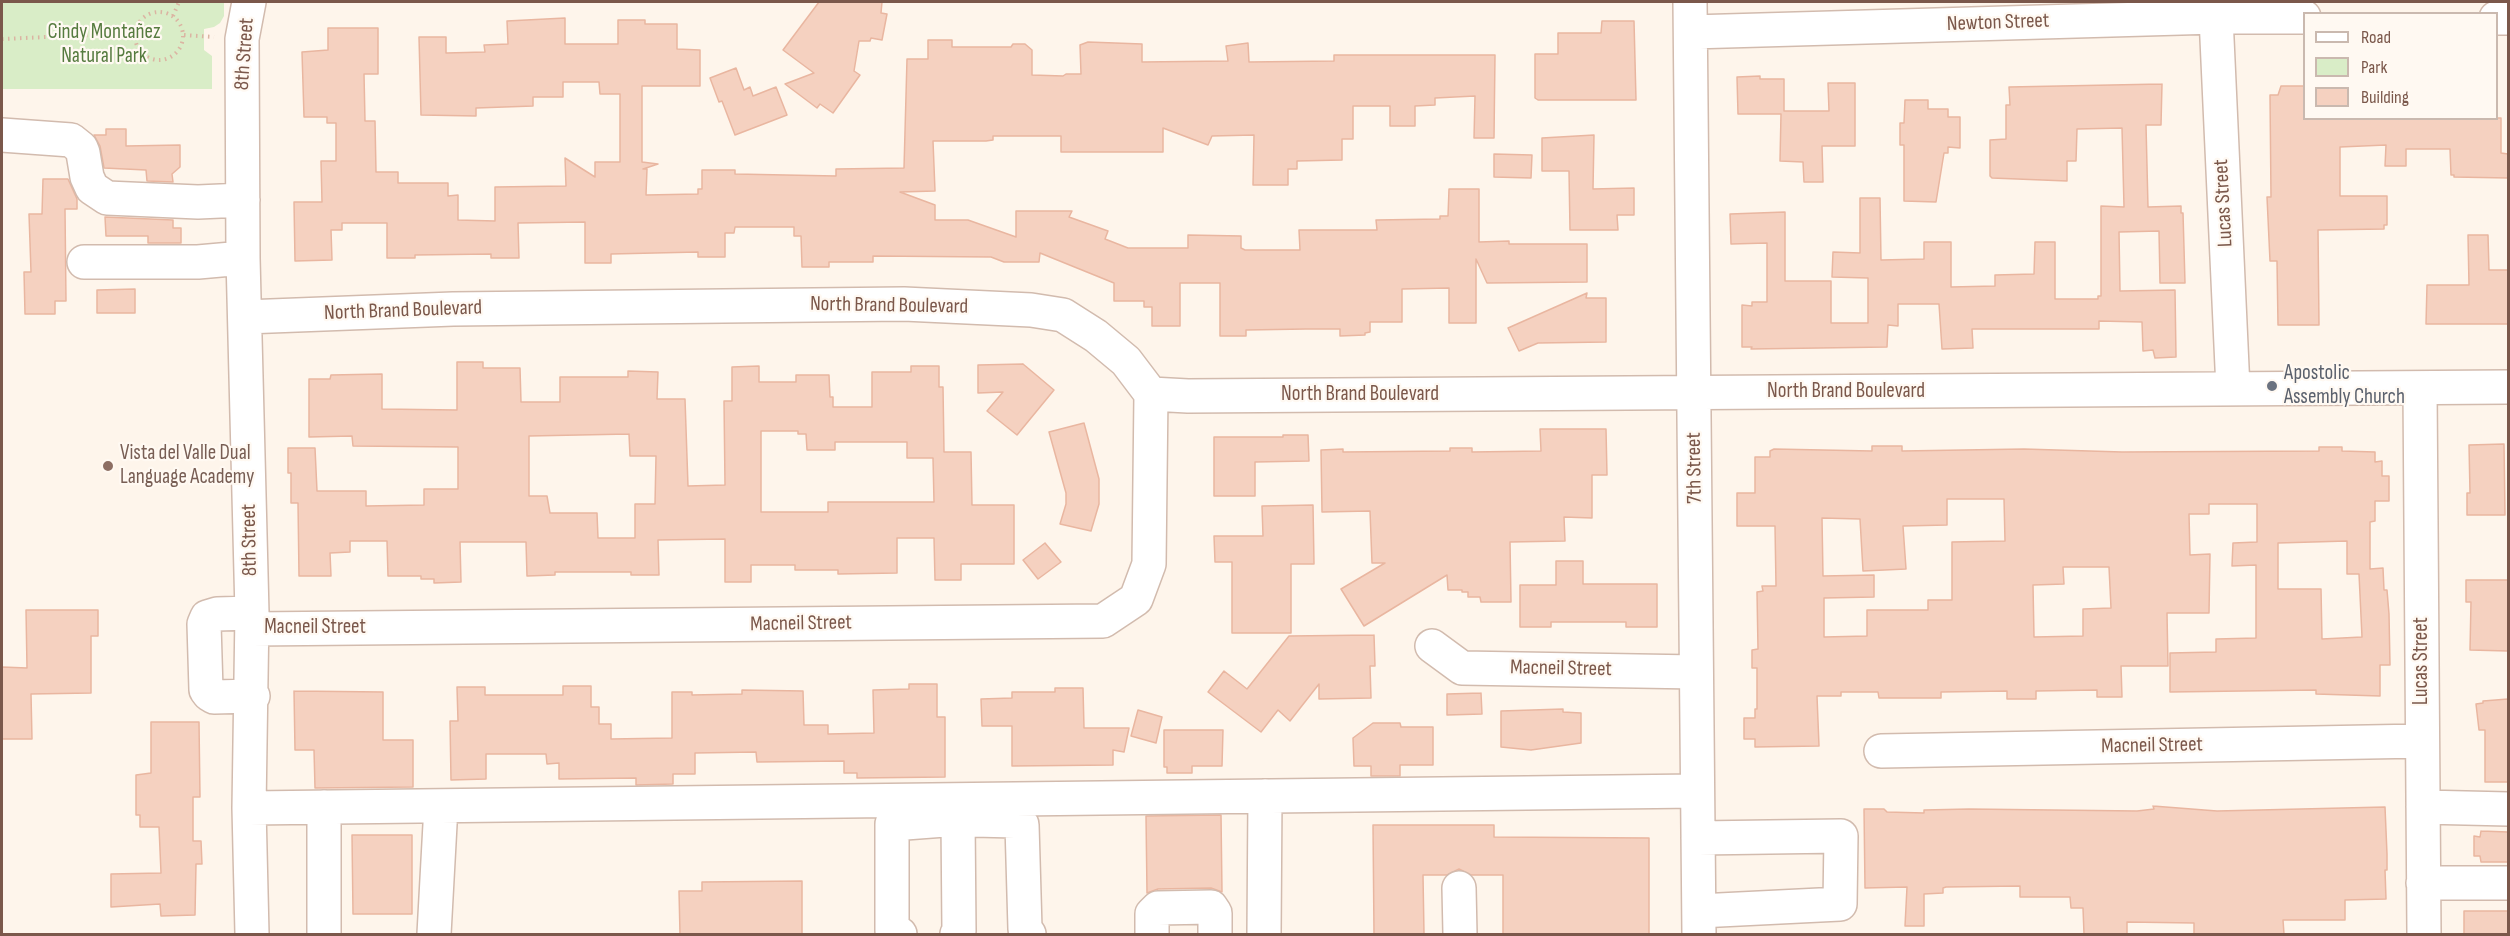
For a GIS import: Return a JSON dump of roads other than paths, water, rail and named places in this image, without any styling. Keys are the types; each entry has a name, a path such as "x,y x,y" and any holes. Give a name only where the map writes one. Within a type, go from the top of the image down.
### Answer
{"street":[{"name":"8th Street","path":"249,2 242,39 243,258 252,621 249,808 252,934"},
{"name":"Newton Street","path":"1691,17 2303,17"},
{"name":"7th Street","path":"1691,17 1699,923"},
{"name":"Lucas Street","path":"2216,17 2233,389"},
{"path":"2,135 71,140 81,148 87,177 92,188 107,198 198,202 243,200"},
{"path":"84,262 198,262 243,258"},
{"name":"North Brand Boulevard","path":"245,317 453,309 880,305 1031,310 1063,315 1096,336 1126,361 1151,394 1694,393 2508,387"},
{"name":"Lucas Street","path":"2420,388 2424,934"},
{"name":"Macneil Street","path":"252,696 214,697 206,690 204,624 207,617 217,614 252,621 1103,621 1136,599 1149,564 1151,394"},
{"name":"Macneil Street","path":"1432,646 1462,668 1696,672"},
{"name":"Macneil Street","path":"1881,751 2422,741"},
{"path":"249,808 1697,791"},
{"path":"1264,934 1265,796"},
{"path":"434,934 441,806"},
{"path":"324,807 324,934"},
{"path":"2423,807 2508,809"},
{"path":"957,934 959,931 958,819"},
{"path":"900,934 892,931 892,824 958,819 1015,821 1022,825 1025,929 1029,934"},
{"path":"1698,838 1841,836 1840,903 1699,923"},
{"path":"2423,883 2508,883"},
{"path":"1460,888 1460,934"},
{"path":"1152,934 1152,914 1158,908 1210,907 1215,913 1215,934"}],"place":[{"name":"Apostolic Assembly Church","path":"2272,386"},
{"name":"Vista del Valle Dual Language Academy","path":"108,466"}],"park label":[{"name":"Cindy Montañez Natural Park","path":"104,45"}]}
